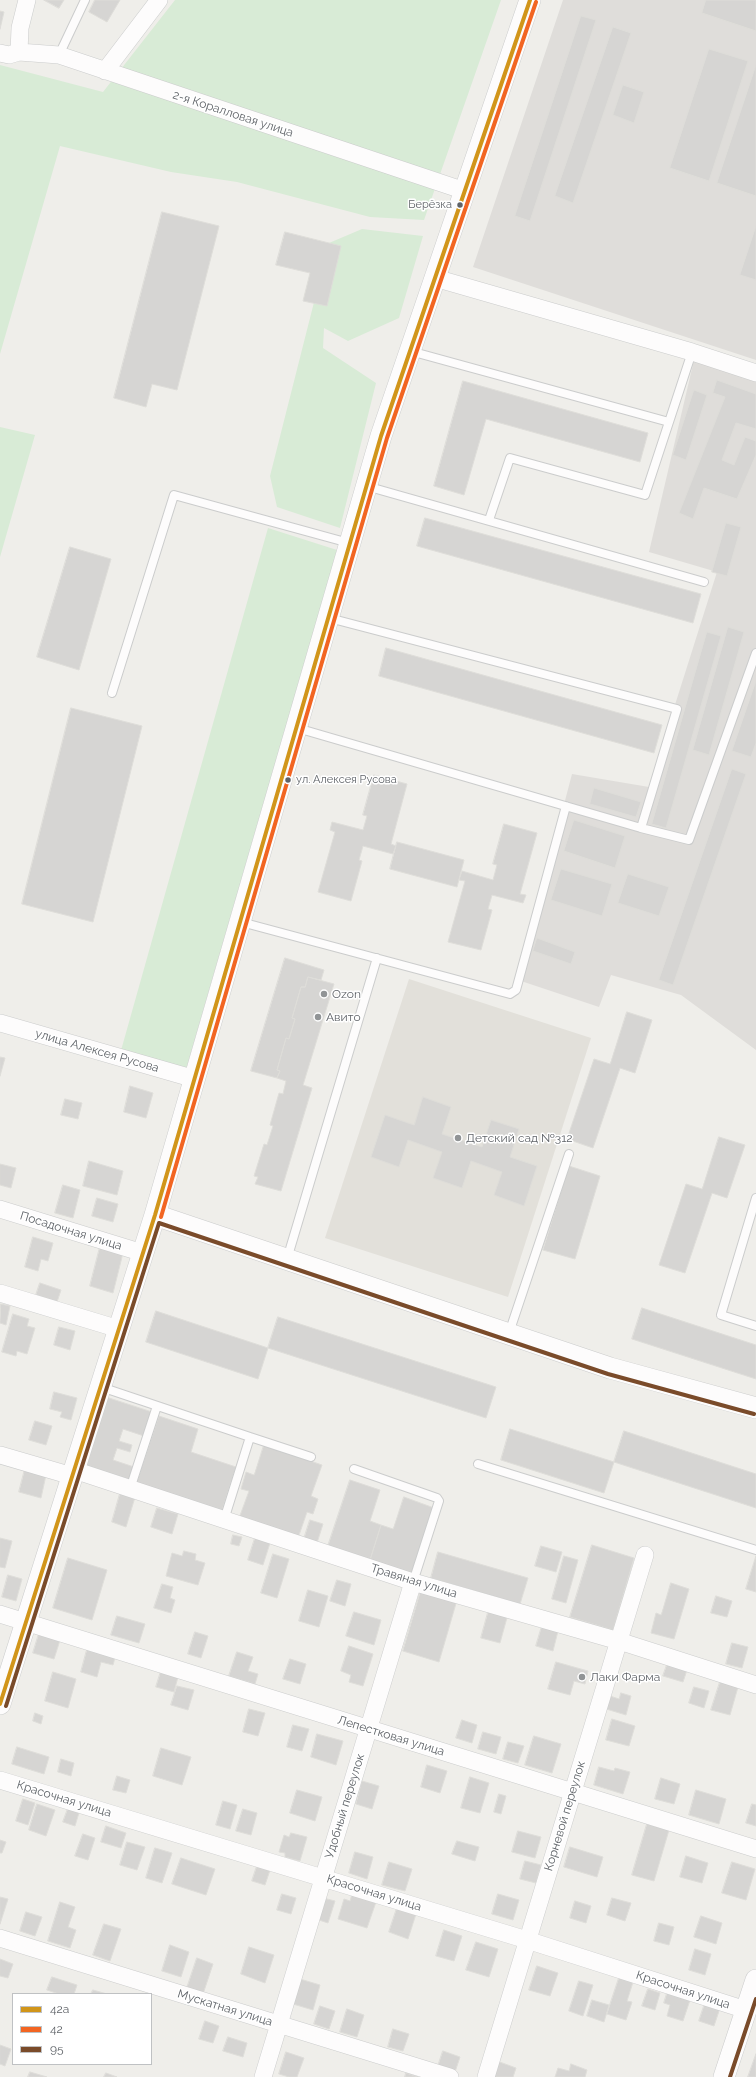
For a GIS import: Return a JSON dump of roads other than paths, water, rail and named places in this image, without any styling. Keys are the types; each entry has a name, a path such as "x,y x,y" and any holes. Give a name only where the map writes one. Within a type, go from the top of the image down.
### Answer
{"street":[{"path":"19,52 20,28 27,0"},
{"path":"105,71 159,0"},
{"path":"0,1704 155,1215 381,436 530,0"},
{"name":"2-я Коралловая улица","path":"0,52 9,55 19,52 59,56 465,191"},
{"path":"435,278 692,352 756,373"},
{"name":"улица Алексея Русова","path":"0,1023 195,1079"},
{"name":"Посадочная улица","path":"0,1209 143,1253"},
{"path":"155,1215 610,1368 756,1408"},
{"path":"0,1293 119,1329"},
{"name":"Травяная улица","path":"0,1455 130,1489 413,1582 619,1641 756,1685"},
{"name":"Корневой переулок","path":"486,2077 645,1555"},
{"name":"Удобный переулок","path":"263,2077 413,1582"},
{"name":"Лепестковая улица","path":"0,1614 368,1730 756,1849"},
{"name":"Красочная улица","path":"0,1780 528,1940 746,2010"},
{"name":"Мускатная улица","path":"0,1938 450,2077"},
{"path":"724,2077 756,1980"}],"lane":[{"path":"59,56 85,0"},
{"path":"410,351 669,422"},
{"path":"490,520 510,458 645,495 692,352"},
{"path":"366,486 704,582"},
{"path":"112,693 174,495 349,544"},
{"path":"328,617 677,709 641,828"},
{"path":"296,728 641,828 689,840 756,653"},
{"path":"241,921 510,994 516,990 566,806"},
{"path":"287,1259 377,958"},
{"path":"509,1334 569,1154"},
{"path":"756,1198 721,1315 756,1326"},
{"path":"100,1387 311,1457"},
{"path":"130,1489 157,1406"},
{"path":"224,1520 250,1437"},
{"path":"478,1464 756,1550"},
{"path":"354,1470 437,1498 439,1501 413,1582"}],"place":[{"name":"Берёзка","path":"460,205"},
{"name":"ул. Алексея Русова","path":"288,780"},
{"name":"Ozon","path":"324,994"},
{"name":"Авито","path":"318,1017"},
{"name":"Детский сад №312","path":"458,1138"},
{"name":"Лаки Фарма","path":"582,1677"}]}
